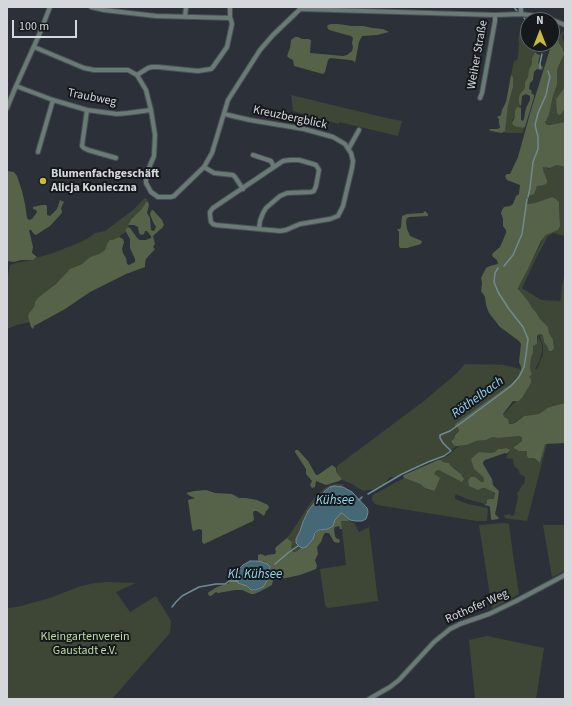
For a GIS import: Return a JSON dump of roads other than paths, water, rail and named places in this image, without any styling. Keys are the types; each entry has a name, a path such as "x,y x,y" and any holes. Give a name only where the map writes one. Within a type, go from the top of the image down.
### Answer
{"street":[{"path":"7,108 50,7"},
{"path":"91,7 156,16 230,18"},
{"path":"185,17 186,7"},
{"path":"137,75 152,67 198,71 211,69 227,47 232,24 230,18 230,7"},
{"path":"34,47 84,68 128,70 137,75 146,90 155,135 154,156 146,175 148,188 151,192 158,196 166,197 174,196 204,167 212,153 228,100 260,50 301,8 495,15 520,14"},
{"name":"Weiher Straße","path":"480,98 495,15"},
{"name":"Traubweg","path":"16,86 53,100 87,110 117,114 128,114 151,110"},
{"name":"Traubweg","path":"38,152 53,100"},
{"path":"87,110 82,146 88,150 116,158"},
{"name":"Kreuzbergblick","path":"224,114 308,130 333,138 346,144 349,148"},
{"path":"260,229 260,222 263,212 280,196 287,193 314,191 319,170 316,165 299,160 283,161 214,208 210,214 211,222 216,225 275,231 300,224 327,220 338,216 343,206 352,168 352,157 349,148 359,130"},
{"path":"253,155 270,161 274,167"},
{"path":"204,167 214,173 233,175 243,189"},
{"name":"Rothofer Weg","path":"369,699 390,688 434,642 450,629 489,614 565,575"}],"water":[{"name":"Kühsee","path":"334,486 343,487 352,492 367,508 368,512 366,519 362,521 350,520 341,513 335,520 333,526 328,529 319,530 315,533 313,539 306,547 300,547 296,543 296,539 308,511 325,491"},
{"name":"Kl. Kühsee","path":"250,561 262,562 270,567 270,574 267,581 263,587 256,590 251,590 247,586 238,583 236,580 238,574 237,571"}],"waterway":[{"path":"514,7 517,11"},
{"name":"Röthelbach","path":"540,68 542,54"},
{"name":"Röthelbach","path":"528,197 533,162 538,149 538,137 535,125 538,113 546,95 550,77 548,71"},
{"name":"Röthelbach","path":"504,266 513,255 522,234 527,199"},
{"name":"Röthelbach","path":"368,494 402,474 444,456 451,451 443,443 440,435 450,431 468,418 511,386 519,377 524,367 528,339 523,327 498,292 494,282 495,273 498,268"},
{"name":"Röthelbach","path":"359,500 362,497"},
{"name":"Röthelbach","path":"275,564 298,546"},
{"name":"Röthelbach","path":"172,607 182,596 199,587 225,584 229,581 238,581"}],"place":[{"name":"Blumenfachgeschäft Alicja Konieczna","path":"43,181"}],"park label":[{"name":"Kleingartenverein Gaustadt e.V.","path":"85,644"}]}
